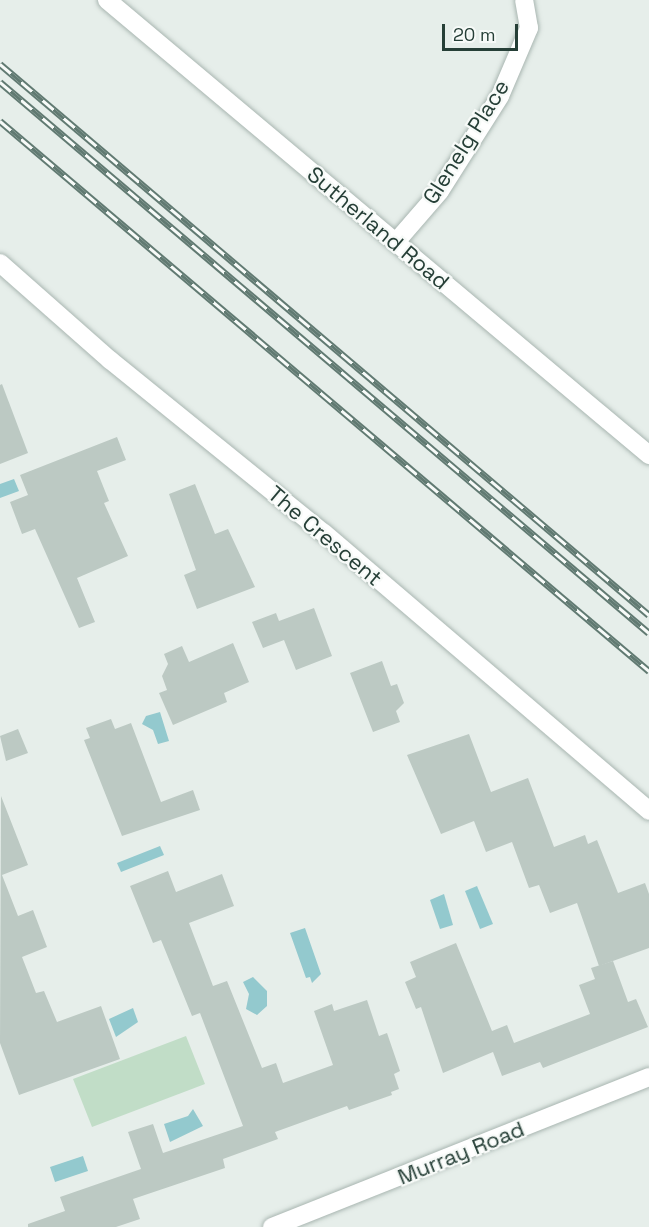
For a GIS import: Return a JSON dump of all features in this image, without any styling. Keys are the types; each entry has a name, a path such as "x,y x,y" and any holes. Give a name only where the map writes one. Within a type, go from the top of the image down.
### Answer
{"street":[{"name":"Sutherland Road","path":"107,0 649,455"},
{"name":"Glenelg Place","path":"396,242 440,191 500,96 529,28 524,0"},
{"name":"The Crescent","path":"0,263 110,360 324,533 649,811"},
{"name":"Murray Road","path":"272,1227 649,1077"}],"green space":[{"path":"186,1036 205,1084 92,1127 73,1079"}],"water":[{"path":"14,479 19,491 0,498 0,484"},
{"path":"160,712 169,741 158,744 153,730 142,724 146,716"},
{"path":"160,846 164,855 121,872 117,863"},
{"path":"477,886 493,924 480,929 465,891"},
{"path":"444,894 453,925 440,929 430,900"},
{"path":"305,928 321,974 312,983 310,977 306,978 290,933"},
{"path":"253,977 267,991 267,1006 257,1015 246,1009 249,994 243,982"},
{"path":"133,1008 138,1022 116,1037 109,1019"},
{"path":"193,1109 203,1126 170,1142 164,1124 188,1116"},
{"path":"83,1156 88,1171 55,1182 50,1167"}],"building":[{"path":"2,384 28,453 0,464 0,385"},
{"path":"117,437 126,460 97,471 109,501 104,503 128,556 77,578 95,622 79,628 35,529 22,534 10,502 28,495 20,475"},
{"path":"195,484 215,534 228,529 255,587 197,609 184,575 196,570 169,494"},
{"path":"314,608 332,656 296,670 284,640 263,648 252,622 276,613 279,621"},
{"path":"233,643 249,682 224,693 227,702 173,725 159,693 167,690 162,676 168,664 164,654 182,646 189,662"},
{"path":"382,661 391,686 397,684 404,703 396,711 400,722 373,732 350,673"},
{"path":"111,719 115,729 131,723 161,802 193,790 200,810 122,836 84,740 90,738 86,728"},
{"path":"18,729 28,753 6,761 0,736"},
{"path":"469,734 491,792 528,778 554,847 585,835 588,844 597,840 618,893 645,883 649,894 649,948 599,966 577,903 550,913 539,885 529,888 512,842 486,852 474,821 441,834 407,755"},
{"path":"1,796 28,865 2,875 18,916 33,910 47,947 22,957 36,993 44,991 57,1022 101,1006 120,1059 19,1095 0,1043"},
{"path":"168,871 176,892 222,874 234,906 189,923 213,986 227,981 262,1068 276,1063 283,1083 333,1065 314,1011 332,1004 334,1011 367,1000 379,1036 387,1033 400,1071 394,1074 399,1089 391,1092 392,1095 349,1110 347,1106 275,1132 278,1139 223,1159 225,1168 133,1199 140,1219 116,1227 28,1227 28,1224 65,1211 60,1197 141,1169 128,1132 153,1124 163,1153 243,1126 200,1013 192,1016 161,940 153,943 130,886"},
{"path":"456,943 492,1031 507,1025 514,1043 590,1014 579,985 595,979 591,968 613,961 628,1002 636,999 648,1027 543,1068 540,1062 502,1076 493,1052 443,1073 421,1007 416,1009 405,982 416,977 410,962"}],"railway":[{"path":"0,64 649,615"},
{"path":"0,82 649,633"},
{"path":"0,121 649,671"}]}
